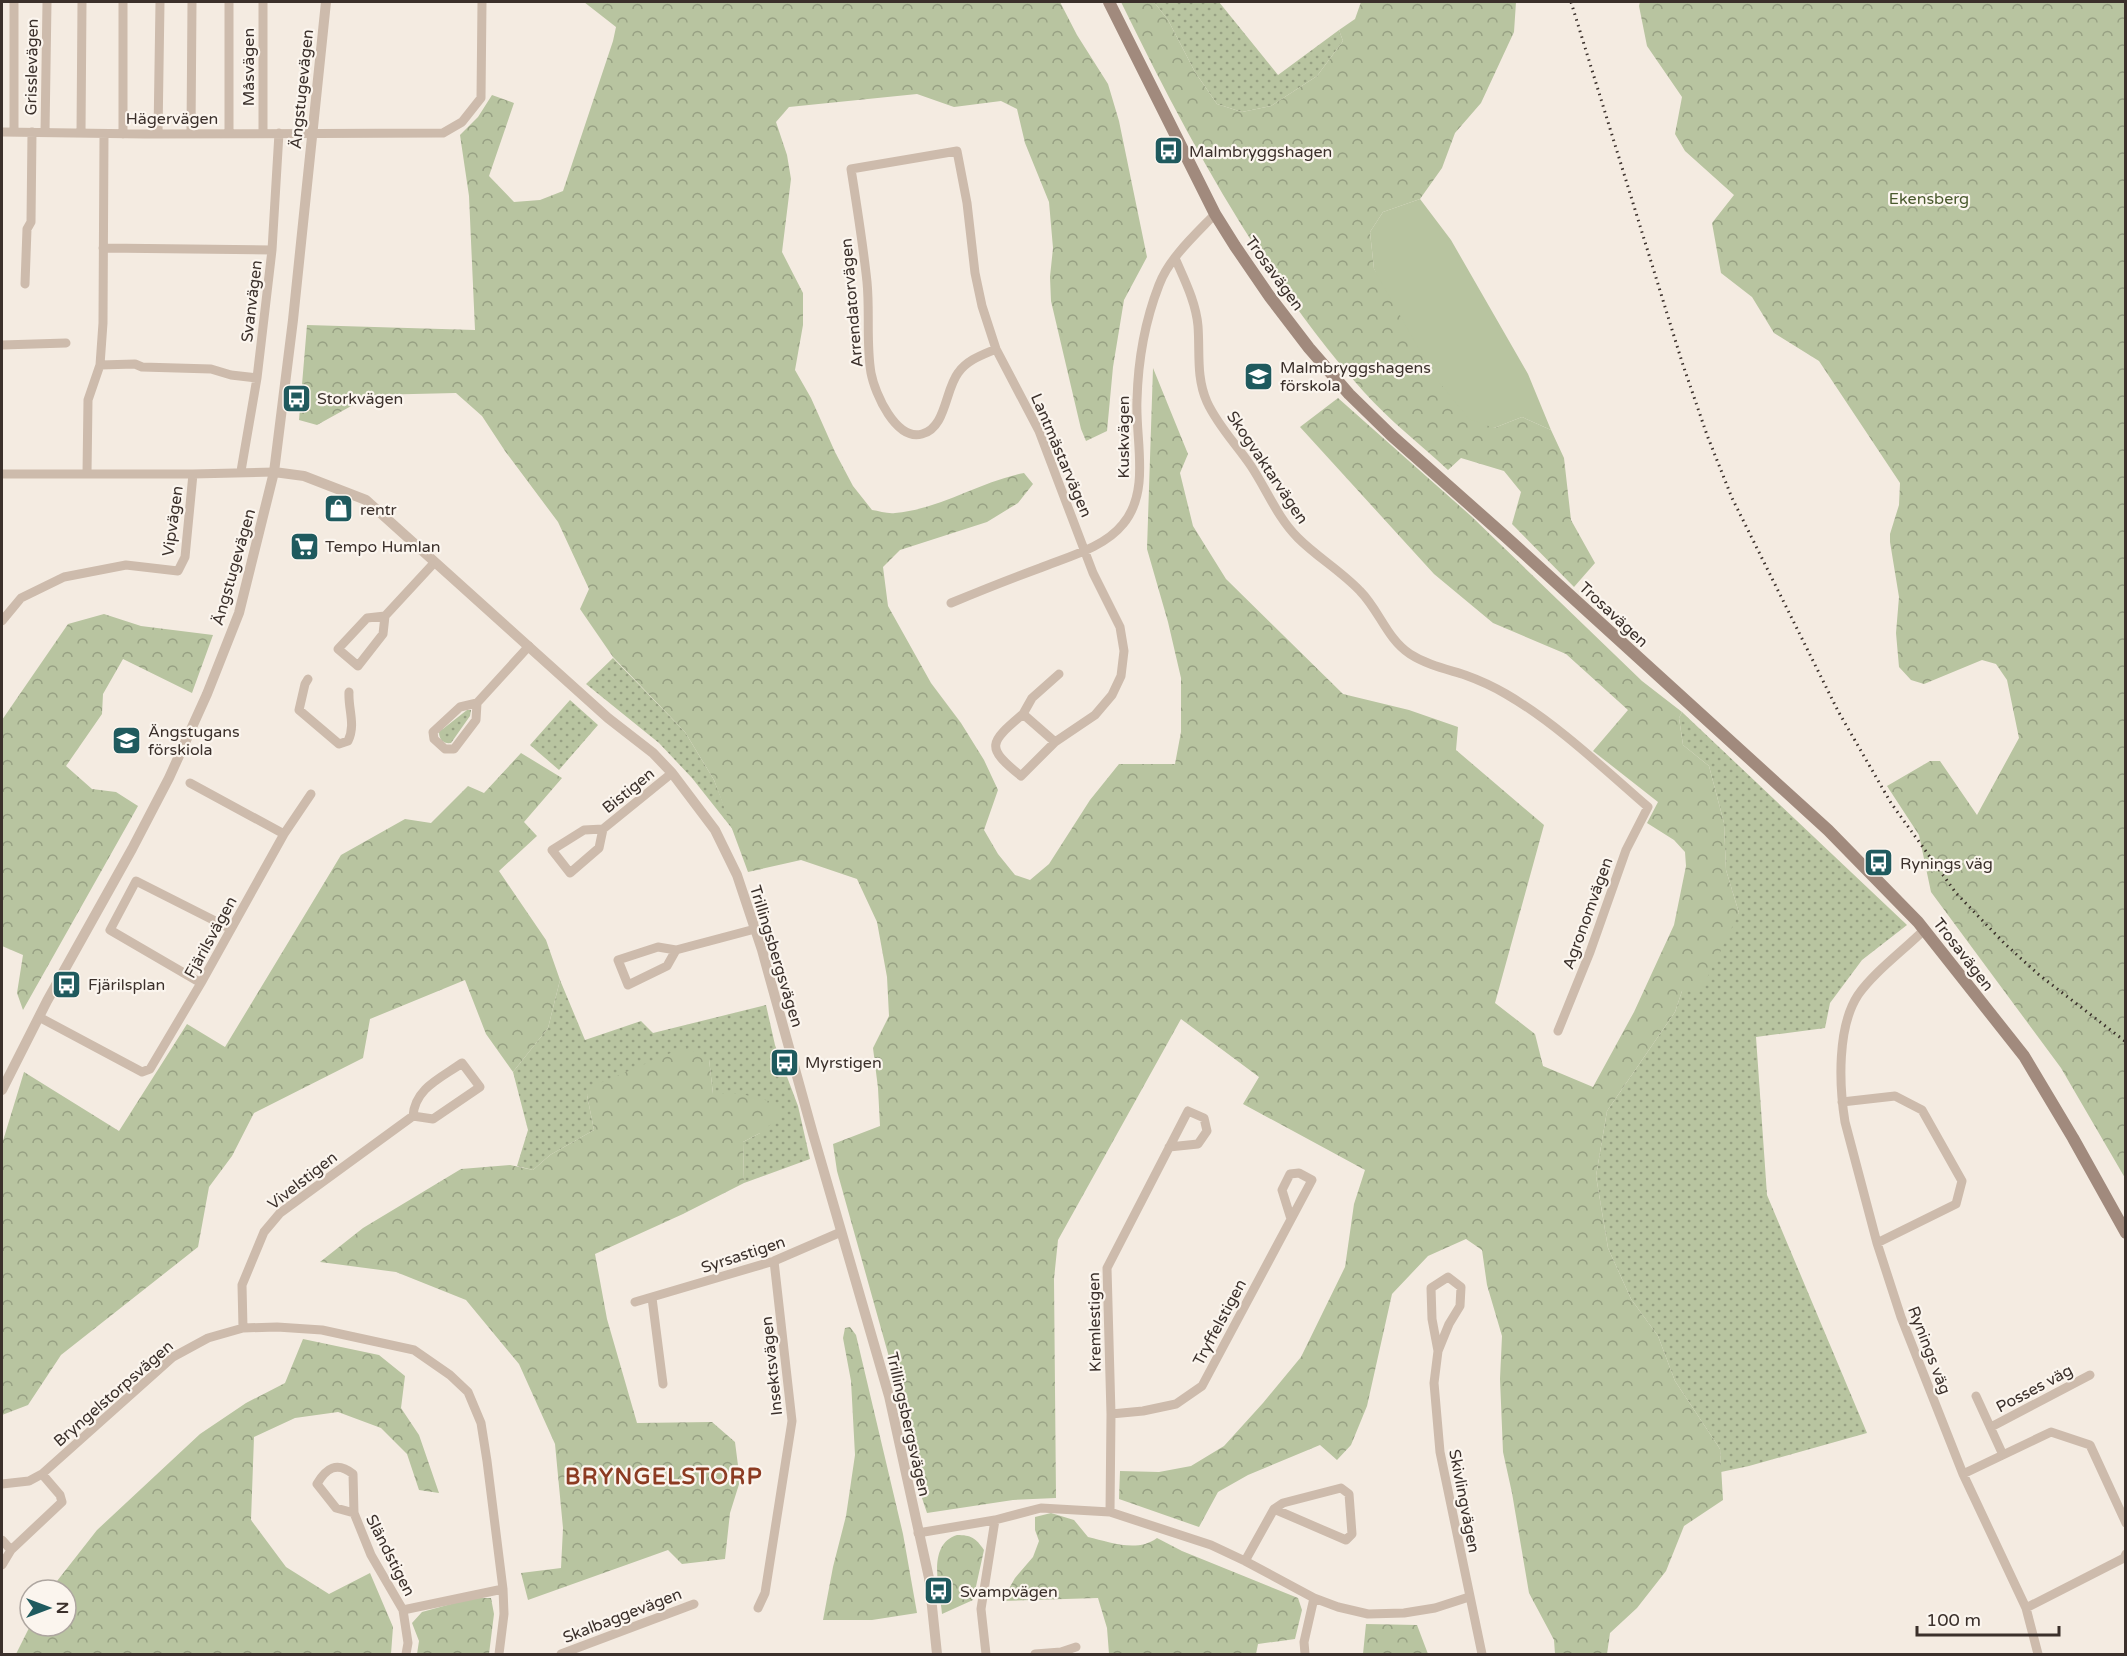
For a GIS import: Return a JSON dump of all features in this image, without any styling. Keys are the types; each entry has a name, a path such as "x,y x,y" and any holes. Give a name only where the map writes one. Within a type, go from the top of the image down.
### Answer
{"main road":[{"name":"Trosavägen","path":"1109,2 1215,214 1234,246 1309,348 1349,394 1391,435 1828,830 1924,930 2024,1056 2126,1233"}],"street":[{"path":"14,2 14,132"},
{"name":"Grisslevägen","path":"45,132 48,2"},
{"path":"81,133 82,2"},
{"path":"123,2 123,134"},
{"path":"158,134 160,2"},
{"path":"191,133 192,2"},
{"path":"229,2 229,133"},
{"name":"Måsvägen","path":"262,133 263,2"},
{"name":"Ängstugevägen","path":"2,1090 39,1017 169,778 207,694 238,613 274,472 293,320 326,2"},
{"name":"Hägervägen","path":"2,132 443,133 462,122 481,98 482,2"},
{"path":"25,284 27,229 31,222 32,132"},
{"name":"Svanvägen","path":"241,471 257,378 272,250 279,133"},
{"path":"87,473 88,400 100,365 103,323 104,134"},
{"name":"Lantmästarvägen","path":"957,151 968,203 975,273 982,306 996,349 1039,431 1093,573 1120,627 1124,651 1121,676 1112,695 1095,715 1055,742 1021,777 1000,760 996,752 999,736 1023,714 1032,698 1059,674"},
{"name":"Arrendatorvägen","path":"957,151 851,169 869,298 871,374 879,395 898,428 908,434 921,434 932,430 941,415 949,388 958,372 971,360 996,349"},
{"name":"Kuskvägen","path":"951,603 1085,550 1107,538 1124,524 1135,505 1139,478 1137,401 1140,356 1159,282 1175,258 1215,214"},
{"path":"103,248 272,250"},
{"name":"Skogvaktarvägen","path":"1175,258 1192,300 1198,325 1198,364 1201,384 1208,403 1222,429 1250,465 1279,515 1296,536 1320,559 1360,591 1391,637 1409,653 1429,664 1468,676 1506,694 1592,758 1648,807"},
{"path":"2,345 66,343"},
{"path":"100,365 135,364 142,367 211,369 231,375 257,378"},
{"path":"2,474 274,472"},
{"name":"Trillingsbergsvägen","path":"274,472 304,476 366,500 608,718 653,753 672,773 715,830 737,876 755,930 890,1396 929,1578 937,1654"},
{"name":"Vipvägen","path":"2,621 21,598 64,577 126,565 178,571 185,557 193,474"},
{"path":"385,616 367,618 338,649 358,666 383,634 385,616 434,563"},
{"path":"477,703 476,720 454,749 445,749 434,739 433,732 460,707 477,703 529,646"},
{"path":"308,679 299,710 339,744 348,741 352,727 348,704 349,692"},
{"path":"1023,714 1055,742"},
{"name":"Bistigen","path":"603,829 599,848 570,873 552,850 584,830 603,829 672,773"},
{"path":"190,783 284,834"},
{"name":"Fjärilsvägen","path":"39,1017 142,1072 150,1069 284,834 311,794"},
{"name":"Agronomvägen","path":"1558,1031 1590,952 1626,850 1648,807"},
{"path":"201,983 110,930 136,881 231,929"},
{"path":"676,950 667,966 628,985 618,960 658,947 676,950 755,930"},
{"name":"Rynings väg","path":"1924,930 1857,996 1844,1029 1842,1102 1845,1122 1877,1243 1901,1317 1963,1474 2026,1608 2038,1654"},
{"name":"Vivelstigen","path":"243,1328 242,1285 264,1232 280,1213 413,1116 433,1119 480,1087 462,1063 422,1092 414,1103 413,1116"},
{"path":"1842,1102 1895,1096 1922,1110 1962,1181 1956,1204 1877,1243"},
{"name":"Kremlestigen","path":"1110,1512 1111,1414 1107,1268 1169,1147 1188,1111 1204,1118 1207,1131 1198,1144 1169,1147"},
{"name":"Tryffelstigen","path":"1111,1414 1143,1411 1176,1404 1202,1386 1312,1180 1299,1173 1290,1174 1282,1190 1291,1219"},
{"name":"Syrsastigen","path":"635,1302 774,1261 841,1232"},
{"name":"Insektsvägen","path":"758,1608 765,1593 792,1421 774,1261"},
{"name":"Skivlingvägen","path":"1438,1351 1460,1306 1461,1287 1448,1277 1431,1288 1432,1319 1438,1351 1434,1383 1440,1452 1482,1654"},
{"path":"652,1298 663,1384"},
{"name":"Bryngelstorpsvägen","path":"2,1484 29,1481 42,1474 173,1358 208,1338 243,1328 277,1327 322,1330 414,1350 450,1375 468,1392 481,1423 488,1461 503,1589 504,1614 499,1654"},
{"name":"Posses väg","path":"1990,1427 2091,1375"},
{"name":"Posses väg","path":"1976,1396 2003,1455"},
{"path":"1963,1474 2051,1432 2090,1445 2126,1523"},
{"name":"Sländstigen","path":"354,1513 336,1508 317,1484 323,1475 334,1467 345,1468 353,1474 354,1513 371,1555 403,1611 408,1643 406,1654"},
{"path":"2,1565 11,1550 62,1502 60,1495 42,1474"},
{"path":"1245,1561 1274,1509 1283,1503 1341,1488 1349,1494 1352,1534 1346,1540 1274,1509"},
{"path":"918,1533 995,1520 1041,1508 1110,1512 1211,1545 1314,1599 1368,1614 1435,1608 1469,1598"},
{"path":"986,1654 981,1609 995,1520"},
{"path":"2,1540 11,1550"},
{"path":"2026,1608 2124,1558 2126,1554"},
{"name":"Sländstigen","path":"403,1611 503,1589"},
{"path":"1305,1654 1304,1642 1314,1599"},
{"name":"Skalbaggevägen","path":"561,1654 694,1604"},
{"path":"1035,1654 1061,1652 1076,1647"}],"green space":[{"path":"584,2 1060,2 1077,35 1108,84 1119,121 1147,257 1124,300 1113,367 1107,431 1086,441 1081,429 1051,301 1050,277 1053,248 1049,202 1025,143 1017,109 1001,101 954,107 917,94 789,107 776,122 787,155 791,179 782,252 803,293 803,325 795,370 853,486 872,510 892,513 912,511 991,482 1024,473 1033,484 1018,503 987,522 900,550 883,567 888,606 931,683 961,723 984,760 998,790 984,830 998,854 1015,875 1030,880 1049,864 1090,800 1119,764 1175,764 1181,732 1181,678 1147,549 1153,368 1188,454 1180,473 1193,526 1226,579 1343,694 1409,710 1458,727 1456,750 1544,825 1495,1003 1535,1034 1543,1066 1593,1087 1634,1012 1674,925 1686,866 1685,852 1674,840 1647,823 1658,802 1593,751 1628,710 1566,654 1493,623 1434,574 1300,427 1338,398 1471,516 1642,681 1682,712 1679,718 1683,745 1709,766 1724,823 1726,870 1739,913 1702,988 1682,991 1675,1012 1607,1111 1596,1176 1608,1248 1631,1299 1658,1336 1675,1381 1720,1449 1723,1500 1684,1526 1666,1571 1637,1608 1610,1633 1607,1654 1555,1654 1554,1640 1529,1593 1503,1452 1500,1379 1502,1336 1487,1285 1482,1250 1466,1239 1428,1256 1392,1294 1367,1406 1351,1445 1337,1460 1320,1445 1248,1475 1218,1492 1199,1527 1119,1499 1120,1471 1159,1472 1191,1466 1224,1446 1301,1357 1345,1267 1354,1204 1365,1170 1243,1104 1259,1077 1181,1019 1058,1240 1054,1279 1056,1498 1013,1500 927,1513 918,1486 894,1375 837,1171 833,1144 880,1126 873,1048 889,1016 887,977 877,922 857,879 801,860 748,872 714,780 685,732 613,657 580,609 589,589 558,522 482,416 456,393 371,395 317,425 299,420 307,325 475,330 469,196 460,135 478,117 492,95 514,103 489,176 514,202 540,200 563,191 616,27"},
{"path":"1121,2 1154,2 1168,20 1195,72 1217,104 1242,112 1271,106 1317,76 1343,41 1339,30 1355,19 1361,2 1516,2 1514,32 1481,103 1455,133 1442,168 1420,199 1383,212 1370,232 1374,269 1494,428 1522,417 1551,430 1564,458 1571,520 1595,563 1574,587 1512,524 1521,492 1504,471 1461,458 1448,470 1364,392 1327,348 1292,302 1229,205 1173,105"},
{"path":"1154,2 1219,2 1278,75 1339,30 1343,41 1317,76 1271,106 1242,112 1217,104 1195,72 1168,20"},
{"name":"Ekensberg","path":"1640,2 2125,2 2125,1178 2061,1068 1931,892 1919,835 1887,786 1930,761 1940,761 1977,815 2019,738 2007,680 1996,664 1982,660 1924,684 1911,680 1899,667 1896,633 1899,597 1890,534 1899,505 1900,483 1819,361 1774,333 1752,297 1721,273 1712,223 1734,195 1685,151 1675,134 1682,97 1647,46"},
{"path":"1420,199 1451,240 1528,374 1551,430 1522,417 1494,428 1469,419 1434,376 1374,269 1370,232 1383,212"},
{"path":"104,614 141,626 213,635 192,693 123,659 103,694 102,714 66,766 92,789 116,792 138,806 23,1010 17,993 23,955 2,946 2,720 68,624"},
{"path":"613,658 685,732 714,780 734,831 692,778 659,743 586,684"},
{"path":"570,700 598,725 559,770 530,745"},
{"path":"467,710 471,710 470,716 451,743 442,741 439,732"},
{"path":"1682,712 1907,925 1862,960 1830,1003 1825,1028 1756,1037 1767,1195 1867,1433 1721,1472 1720,1449 1675,1381 1658,1336 1631,1299 1608,1248 1596,1176 1607,1111 1675,1012 1682,991 1739,913 1726,870 1724,823 1709,766 1683,745 1679,718"},
{"path":"521,753 562,778 524,822 537,836 499,871 546,940 560,980 548,1028 513,1072 486,1034 465,980 370,1019 363,1058 254,1113 232,1156 209,1187 198,1247 61,1355 28,1405 2,1415 2,1144 24,1072 119,1131 187,1024 225,1047 341,855 405,819 431,823 468,786 484,793"},
{"path":"560,980 585,1040 641,1021 653,1033 766,1005 775,1045 798,1106 810,1159 744,1183 743,1142 760,1133 742,1094 713,1094 709,1059 587,1095 594,1130 550,1155 533,1170 517,1166 528,1130 513,1072 548,1028"},
{"path":"685,1047 709,1059 713,1094 742,1094 777,1103 782,1115 760,1133 743,1142 744,1183 595,1254 607,1319 637,1423 712,1422 735,1442 740,1481 730,1513 725,1559 682,1564 668,1550 528,1600 521,1573 561,1568 563,1528 555,1444 519,1364 466,1300 396,1272 320,1262 363,1228 461,1169 510,1165 533,1170 550,1155 594,1130 587,1095 600,1083"},
{"path":"850,1327 856,1335 903,1534 917,1613 872,1620 823,1620 846,1516 855,1455 851,1381 843,1338 845,1328"},
{"path":"303,1339 379,1355 405,1376 401,1408 419,1435 439,1493 419,1490 407,1454 381,1428 338,1412 295,1418 254,1437 251,1520 286,1567 329,1594 370,1573 393,1627 391,1654 16,1654 24,1638 78,1638 78,1578 59,1578 97,1530 200,1434 246,1403 285,1383"},
{"path":"1051,1513 1074,1520 1088,1537 1132,1546 1157,1538 1182,1551 1298,1598 1302,1610 1295,1639 1258,1644 1256,1654 1109,1654 1107,1628 1098,1598 1002,1601 1015,1578 1033,1557 1039,1541 1035,1530 1035,1517"},
{"path":"957,1535 973,1538 984,1550 973,1600 942,1614 938,1558 947,1540"},
{"path":"473,1598 491,1598 494,1614 489,1654 417,1654 419,1641 412,1623 422,1612"},
{"path":"1366,1624 1417,1625 1428,1654 1363,1654"}],"railway":[{"path":"1571,2 1682,362 1707,435 1732,498 1838,711 1891,803 1956,893 2005,944 2038,974 2126,1042"}],"place":[{"name":"Malmbryggshagen","path":"1168,151"},
{"name":"Malmbryggshagens förskola","path":"1259,376"},
{"name":"Storkvägen","path":"296,398"},
{"name":"rentr","path":"339,509"},
{"name":"Tempo Humlan","path":"304,546"},
{"name":"Ängstugans förskiola","path":"127,740"},
{"name":"Rynings väg","path":"1879,863"},
{"name":"Fjärilsplan","path":"67,984"},
{"name":"Myrstigen","path":"784,1062"},
{"name":"Svampvägen","path":"939,1591"}],"district":[{"name":"BRYNGELSTORP","path":"664,1476"}]}
